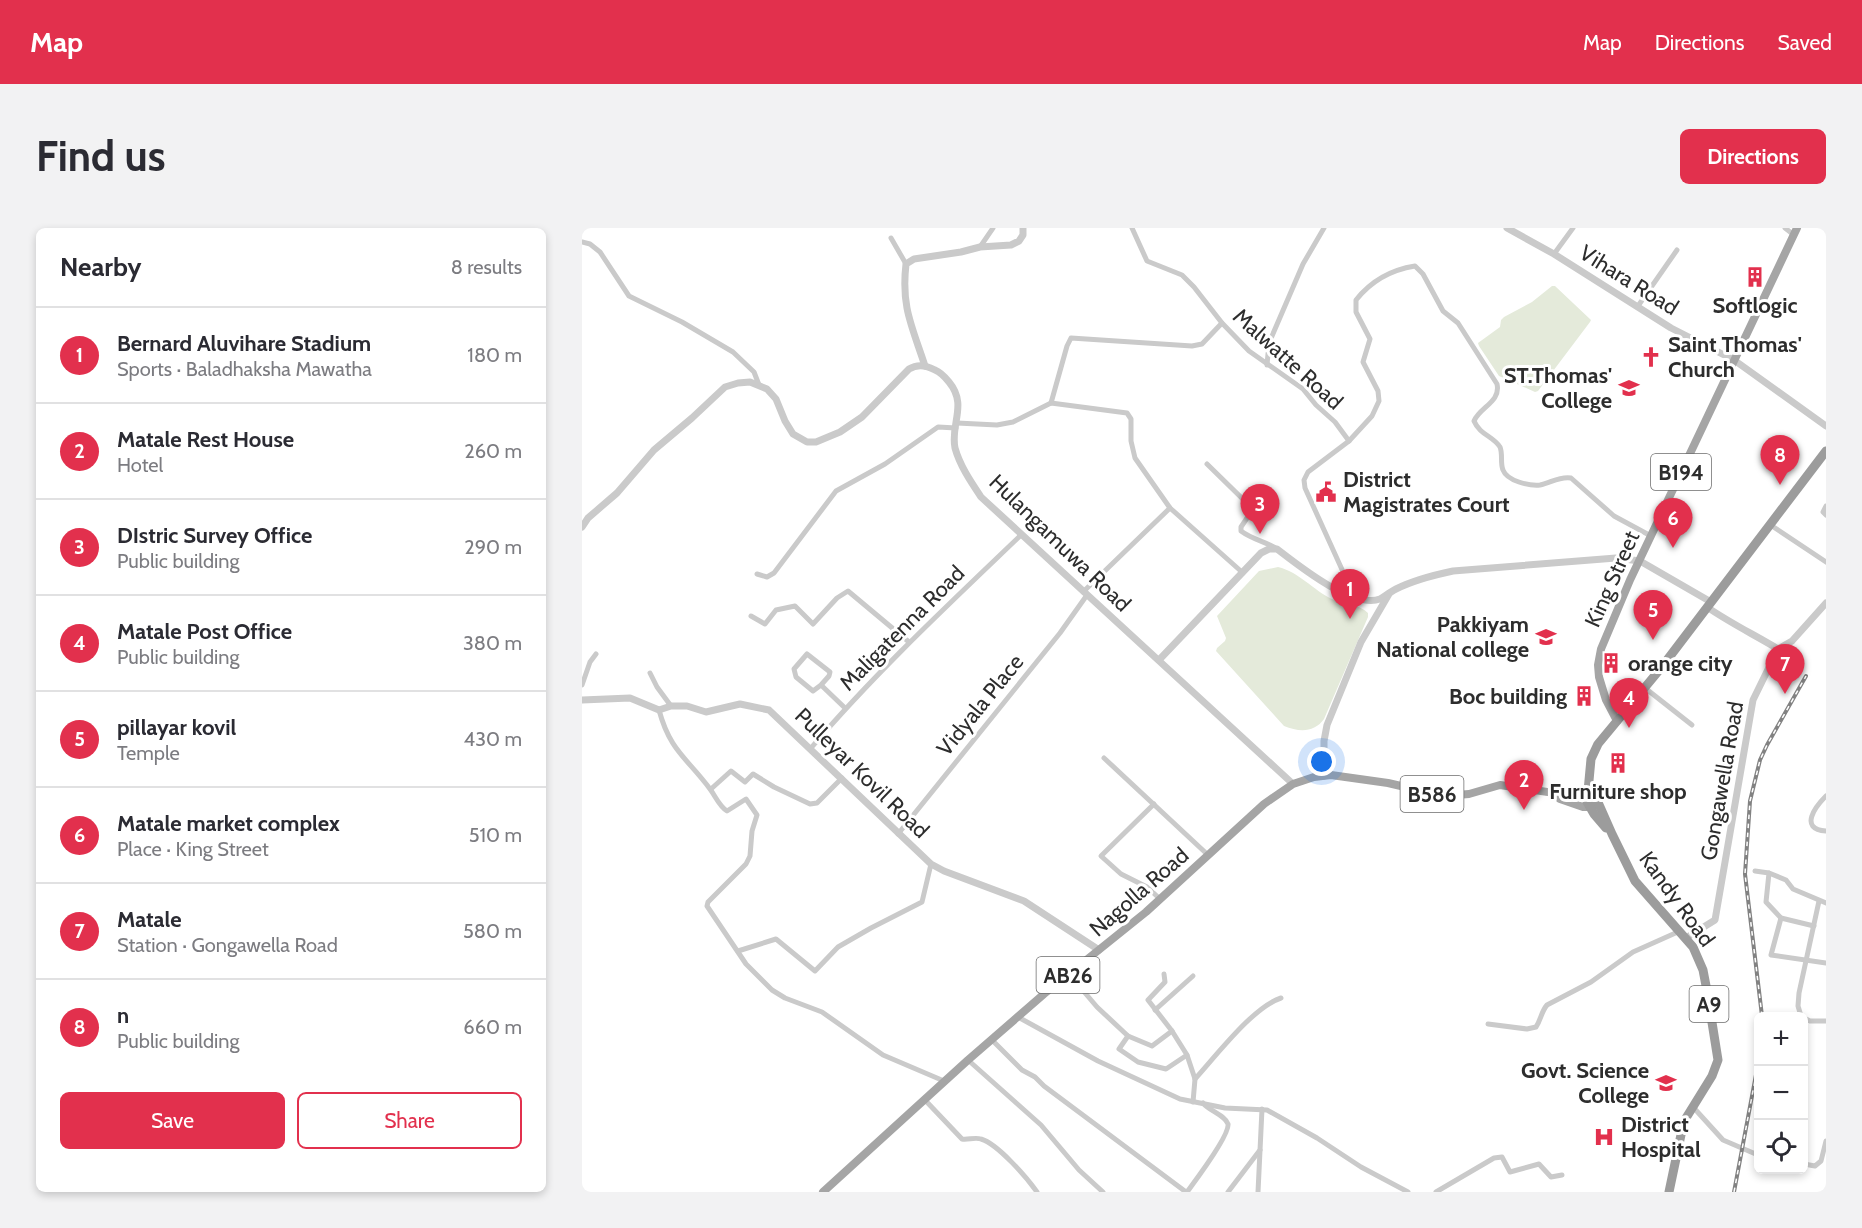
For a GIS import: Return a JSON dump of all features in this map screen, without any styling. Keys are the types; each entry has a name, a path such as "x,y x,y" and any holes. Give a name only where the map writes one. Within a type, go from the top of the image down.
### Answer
{"highway":[{"name":"A9","path":"1617,721 1645,688 1826,451"},
{"name":"Kandy Road","path":"1617,721 1595,749 1591,759 1592,802 1612,834 1635,881 1696,953 1703,970 1718,1055 1714,1071 1682,1130 1669,1192"}],"main road":[{"name":"King Street","path":"1617,721 1606,700 1601,683 1599,656 1640,561 1796,231"},
{"name":"Nagolla Road","path":"826,1191 944,1081 1160,899 1264,804 1293,784 1324,776"},
{"name":"B586","path":"1324,776 1388,783 1444,796 1463,795 1500,785 1592,802"}],"street":[{"path":"980,247 993,228"},
{"path":"906,264 914,259 980,247 1011,245 1019,241 1023,235 1023,228"},
{"name":"Malwatte Road","path":"1132,228 1147,261 1182,275 1249,351 1303,389 1316,405 1335,422 1349,441"},
{"path":"1267,365 1269,343 1303,264 1324,228"},
{"name":"Vihara Road","path":"1507,228 1554,254 1671,328 1734,360 1826,426"},
{"path":"1554,254 1573,228"},
{"path":"1785,228 1796,231"},
{"path":"582,527 588,518 617,493 654,450 725,387 750,382 767,388 776,399 793,434 807,442 816,442 840,432 862,417 909,369 914,366 925,366 906,314 903,284 906,264 891,238"},
{"path":"582,242 590,244 600,252 629,296 682,322 733,352 753,372 759,385"},
{"path":"1638,306 1677,250"},
{"path":"1354,596 1305,488 1305,480 1312,468 1349,441 1372,416 1379,400 1378,392 1363,362 1370,339 1356,312 1356,300 1366,287 1398,269 1414,266 1423,274 1443,311 1458,323 1497,384 1496,396 1476,416 1474,421 1478,429 1501,450 1503,469 1507,476 1535,485 1563,477 1571,478 1614,516 1652,536"},
{"path":"1051,403 1071,338 1192,346 1202,344 1222,323"},
{"name":"Hulangamuwa Road","path":"925,366 937,370 954,388 959,404 956,450 968,478 981,497 1293,784"},
{"path":"756,574 767,577 774,573 836,491 885,464 938,427 997,425 1012,422 1051,403 1127,413 1131,419 1131,441 1135,458 1170,508 1242,573"},
{"path":"1207,464 1253,509 1241,527 1241,531 1252,539 1267,542 1319,581 1354,596 1374,600 1430,576 1454,571 1609,558 1630,559 1640,561 1709,605 1736,627 1778,649"},
{"path":"1826,506 1823,512 1826,515"},
{"name":"Vidyala Place","path":"898,834 1060,633 1085,593 1170,508"},
{"path":"1769,524 1826,562"},
{"name":"Maligatenna Road","path":"811,748 845,708 909,642 1021,535"},
{"path":"1159,660 1261,554 1269,549 1277,549"},
{"path":"751,616 765,624 776,610 795,606 813,624 837,598 848,591 909,642"},
{"path":"1324,776 1324,741 1327,725 1361,642 1390,592"},
{"name":"Gongawella Road","path":"1683,935 1715,920 1753,700 1778,649 1791,641 1826,603"},
{"path":"582,685 590,662 596,654"},
{"path":"807,654 830,672 821,685 813,691 794,673 794,669 807,654"},
{"path":"650,673 671,706"},
{"path":"821,685 845,708"},
{"path":"1645,688 1692,725"},
{"path":"582,700 630,698 659,710 664,728 674,747 711,789 722,808 727,811 746,799 750,802 758,818 752,831 750,856 746,864 708,902 707,906 746,964 772,990 785,998 822,1012 883,1055 944,1081"},
{"name":"Pulleyar Kovil Road","path":"659,710 671,706 687,706 706,712 740,704 769,710 931,864 1024,901 1099,950"},
{"path":"1104,758 1208,855"},
{"path":"711,789 731,771 745,782 753,774 810,804 817,803 842,778"},
{"path":"1826,796 1815,808 1811,823 1826,831"},
{"path":"1154,804 1101,856 1121,874 1147,887 1160,899"},
{"path":"738,951 776,939 814,971 838,947 922,902 931,864"},
{"path":"1755,871 1769,873 1786,880 1793,889 1823,902 1814,926 1799,993 1798,1006 1800,1012"},
{"path":"1769,873 1766,902 1780,918 1814,926"},
{"path":"1780,918 1771,955 1826,963"},
{"path":"1488,1024 1527,1029 1536,1027 1547,1005 1591,982 1633,952 1683,935"},
{"path":"1069,974 1097,1007 1128,1036 1152,1046 1172,1031"},
{"path":"1164,975 1165,982 1148,1000 1187,1055 1195,1079 1193,1102"},
{"path":"1155,1010 1193,976"},
{"path":"1195,1079 1245,1024 1270,1002 1281,998"},
{"path":"1018,1017 1098,1061 1180,1099 1225,1108 1262,1109 1317,1138 1361,1167 1407,1192"},
{"path":"1808,1020 1826,1020"},
{"path":"1128,1036 1119,1050 1138,1062 1166,1069 1187,1055"},
{"path":"991,1040 1022,1070 1035,1077 1187,1192 1220,1146 1228,1130 1225,1120 1203,1103"},
{"path":"968,1060 1041,1125 1079,1170 1103,1192"},
{"path":"924,1100 962,1140 981,1138 995,1148 1024,1175 1037,1192"},
{"path":"1693,1107 1723,1140 1754,1153"},
{"path":"1258,1192 1262,1109"},
{"path":"1808,1165 1815,1166 1821,1161 1826,1141"},
{"path":"1228,1192 1261,1149"},
{"path":"1436,1192 1494,1158 1502,1157 1510,1172 1539,1164 1551,1177 1562,1175"}],"green space":[{"path":"1555,286 1591,320 1535,392 1499,376 1478,343 1500,327 1504,317 1532,302"},
{"path":"1278,567 1293,573 1332,599 1356,606 1368,613 1324,719 1316,727 1306,730 1284,726 1216,651 1226,638 1217,616 1259,571"}],"railway":[{"path":"1762,1012 1745,874 1750,801 1760,760 1806,676"},
{"path":"1734,1192 1758,1066"}],"place":[{"name":"Softlogic","path":"1755,277"},
{"name":"Saint Thomas' Church","path":"1651,357"},
{"name":"ST.Thomas' College","path":"1629,388"},
{"name":"n","path":"1780,485"},
{"name":"District Magistrates Court","path":"1326,492"},
{"name":"DIstric Survey Office","path":"1260,534"},
{"name":"Matale market complex","path":"1673,548"},
{"name":"Bernard Aluvihare Stadium","path":"1350,619"},
{"name":"Pakkiyam National college","path":"1546,637"},
{"name":"pillayar kovil","path":"1653,640"},
{"name":"orange city","path":"1611,663"},
{"name":"Matale","path":"1785,694"},
{"name":"Boc building","path":"1584,696"},
{"name":"Matale Post Office","path":"1629,728"},
{"name":"Furniture shop","path":"1618,763"},
{"name":"Matale Rest House","path":"1524,810"},
{"name":"Govt. Science College","path":"1666,1083"},
{"name":"District Hospital","path":"1604,1137"}]}
